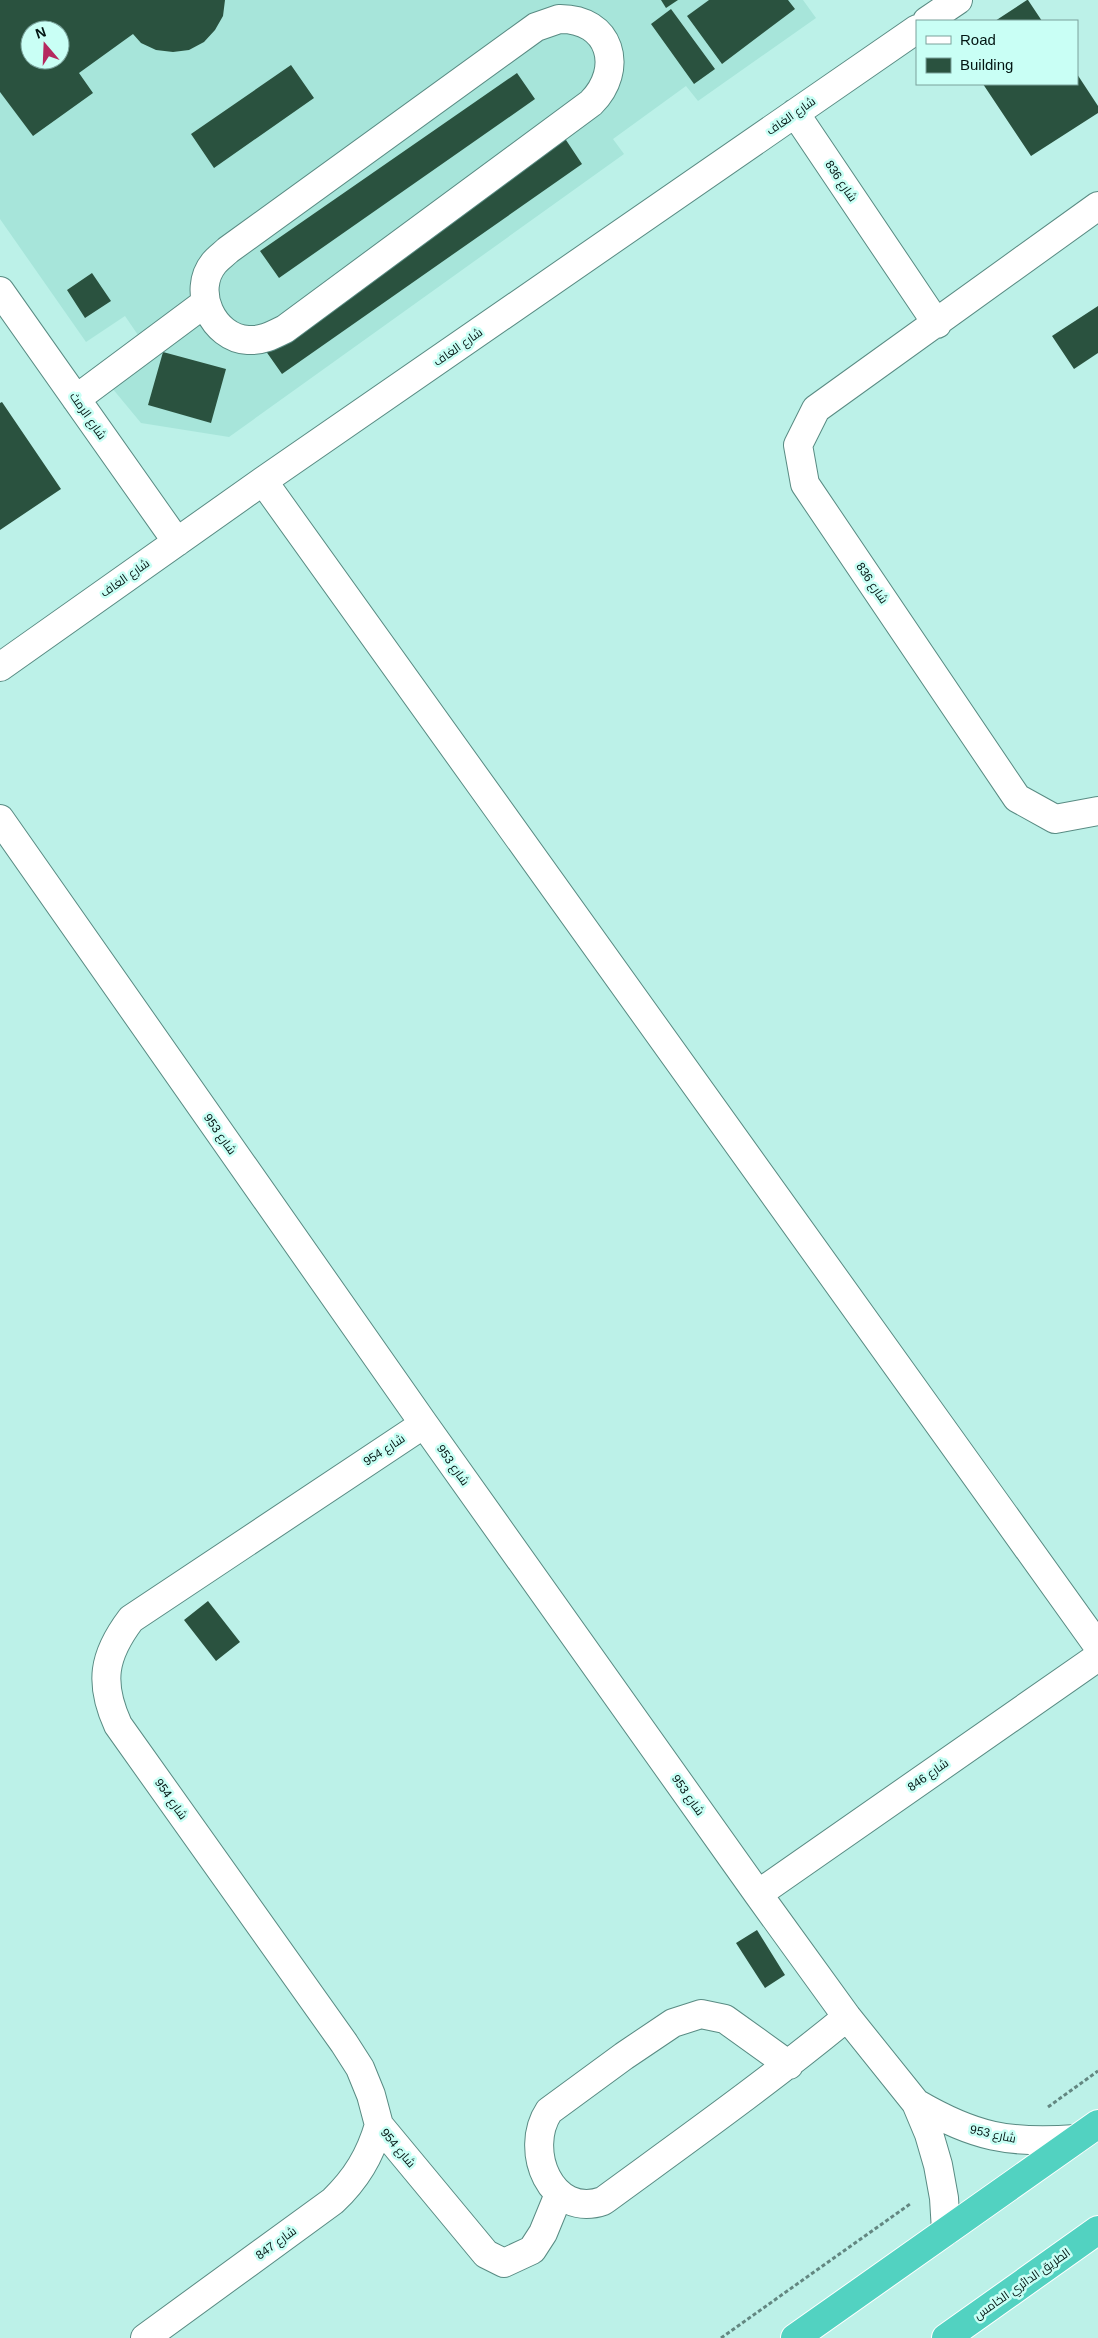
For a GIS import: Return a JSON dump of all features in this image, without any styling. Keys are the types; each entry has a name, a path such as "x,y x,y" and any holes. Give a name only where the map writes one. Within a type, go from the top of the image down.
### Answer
{"highway":[{"path":"795,2338 1098,2124"},
{"name":"الطريق الدائري الخامس","path":"946,2338 1098,2230"}],"street":[{"path":"928,20 958,0"},
{"path":"559,19 571,19 594,27 600,35 607,46 610,71 600,94 591,103 285,329 267,338 248,340 229,334 214,321 205,303 205,283 213,264 228,250 536,27 559,19"},
{"name":"شارع الغاف","path":"0,667 263,481 916,30"},
{"name":"شارع 836","path":"795,113 936,324"},
{"name":"شارع 836","path":"1098,206 816,409 798,445 805,484 1017,798 1055,819 1098,810"},
{"name":"شارع الرمث","path":"0,291 177,542"},
{"path":"76,399 205,303"},
{"path":"263,481 1098,1646"},
{"name":"شارع 953","path":"0,819 424,1424 758,1894 847,2017 916,2103 929,2134 938,2165 944,2198 946,2232"},
{"name":"شارع 954","path":"424,1424 131,1619 117,1638 108,1658 105,1682 109,1704 118,1725 360,2068 371,2094 379,2125 486,2254 504,2263 532,2250 543,2233 558,2194"},
{"name":"شارع 846","path":"758,1894 1098,1657"},
{"path":"789,2065 725,2018 701,2014 673,2023 549,2111 541,2128 538,2154 548,2181 558,2194 568,2200 591,2206 603,2202 789,2065 847,2017"},
{"name":"شارع 953","path":"916,2103 943,2119 972,2131 1002,2138 1040,2142 1076,2139"},
{"name":"شارع 847","path":"145,2338 334,2201 362,2167 379,2125"}],"shaded area":[{"path":"0,0 803,0 816,18 698,101 686,86 613,139 624,154 229,437 141,423 112,388 153,357 125,316 86,342 0,219"}],"building":[{"path":"0,0 225,0 223,16 215,30 204,42 189,50 173,52 156,50 141,43 133,34 79,73 93,93 33,136 0,92"},
{"path":"661,0 678,0 666,8"},
{"path":"709,0 788,0 795,9 722,64 687,16"},
{"path":"1027,0 1041,20 997,20"},
{"path":"671,9 715,69 694,84 651,24"},
{"path":"291,65 314,98 214,168 191,134"},
{"path":"517,73 535,99 279,278 260,251"},
{"path":"1078,76 1098,106 1098,113 1031,156 984,85 1078,85"},
{"path":"564,137 582,164 282,374 263,347"},
{"path":"92,273 111,301 85,318 67,290"},
{"path":"1098,306 1098,353 1074,369 1052,336"},
{"path":"163,352 226,369 211,423 148,405"},
{"path":"2,402 61,489 0,530 0,403"},
{"path":"208,1601 240,1642 216,1661 184,1620"},
{"path":"757,1930 785,1975 765,1988 736,1943"}]}
